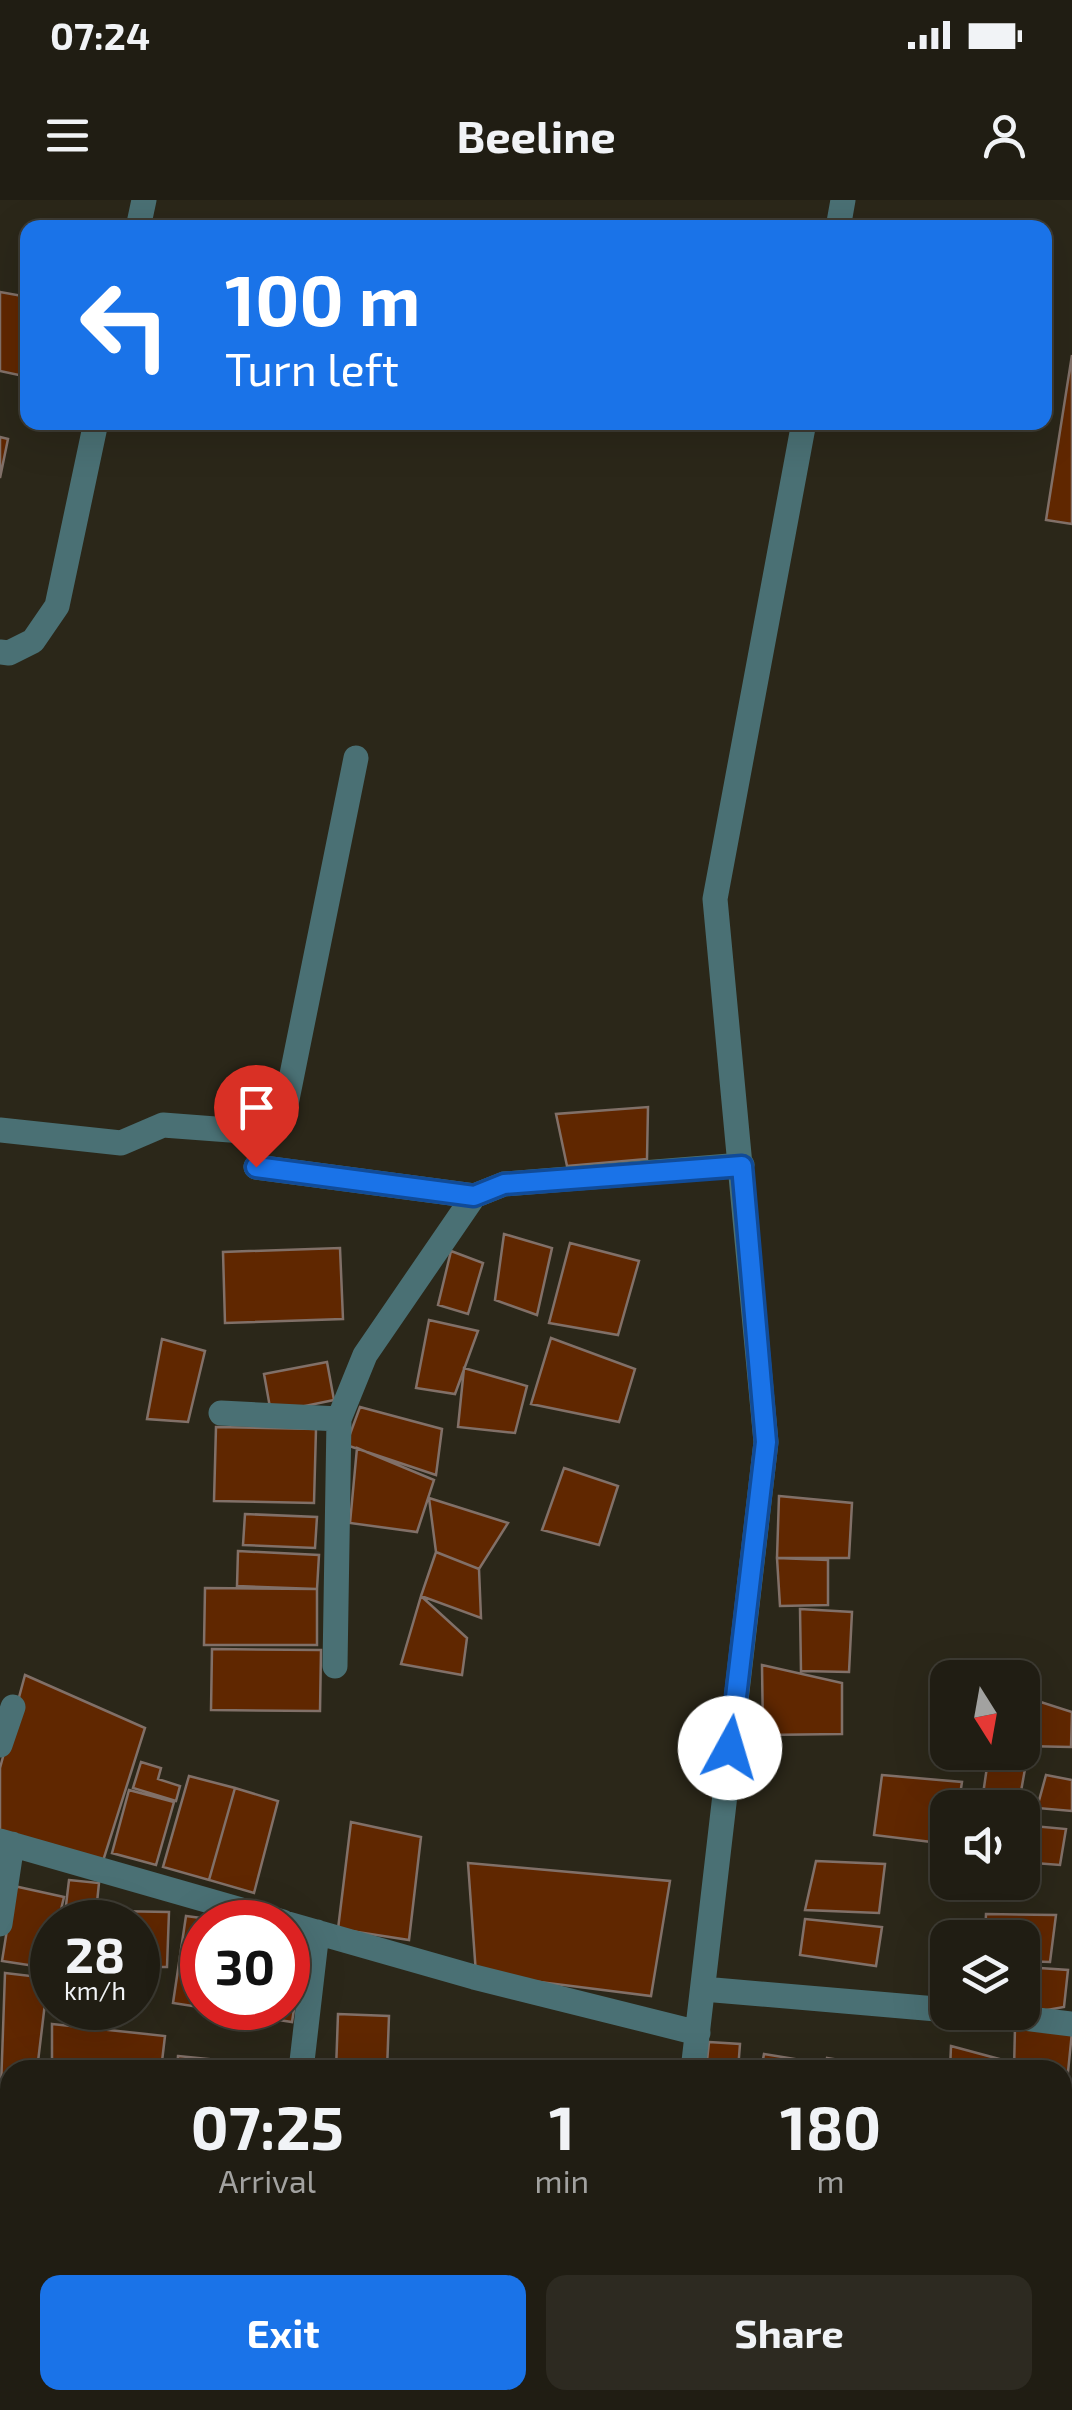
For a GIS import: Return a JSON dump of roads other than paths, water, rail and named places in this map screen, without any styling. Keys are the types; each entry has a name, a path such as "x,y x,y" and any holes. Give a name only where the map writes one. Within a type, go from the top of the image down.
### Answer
{"street":[{"path":"0,652 9,653 32,642 57,606 94,430"},
{"path":"694,2060 766,1442 760,1345 728,1068 715,899 803,430"},
{"path":"0,1130 121,1143 163,1125 268,1133 276,1128 283,1119 356,758"},
{"path":"256,1167 474,1196 504,1184 742,1166"},
{"path":"335,1666 339,1420 365,1355 474,1196"},
{"path":"221,1413 339,1420"},
{"path":"0,1745 13,1707"},
{"path":"0,1924 6,1842 206,1900"},
{"path":"310,1930 698,2033"},
{"path":"303,2060 317,1932"},
{"path":"703,1988 930,2008"},
{"path":"1040,2020 1072,2024"}]}
